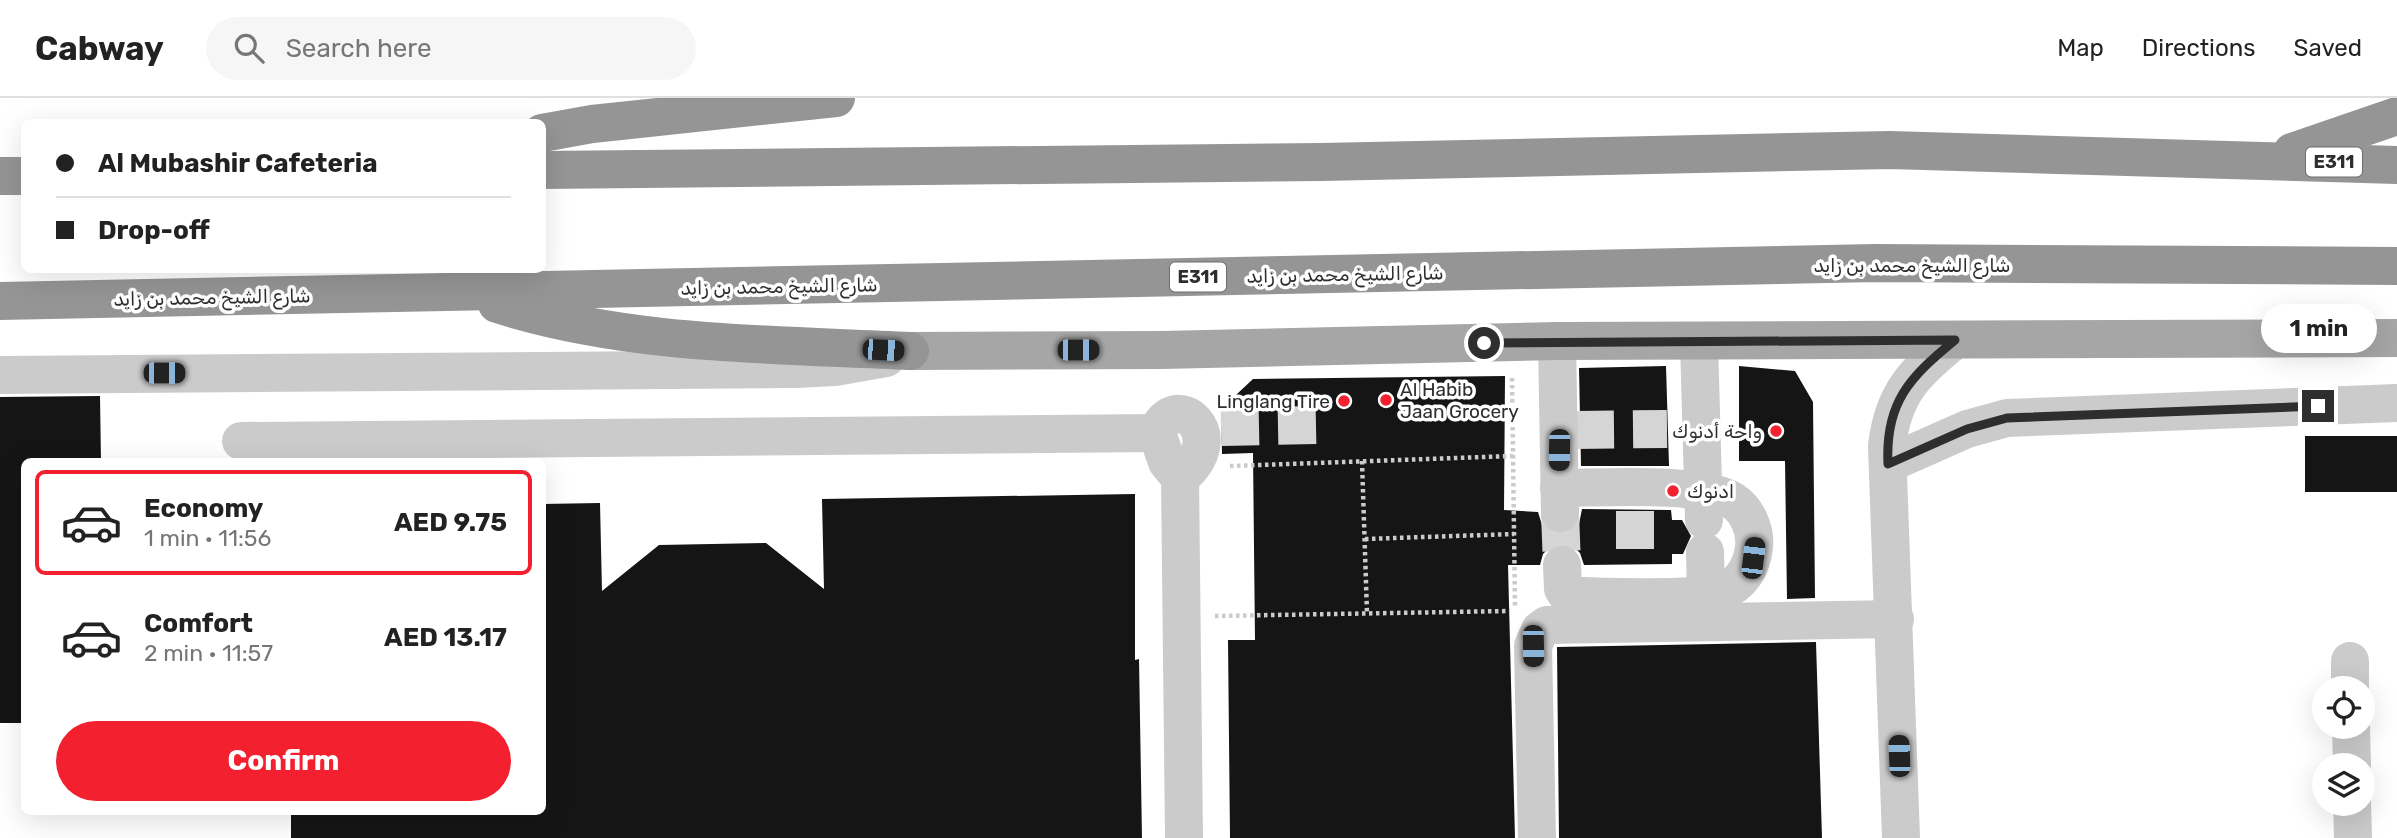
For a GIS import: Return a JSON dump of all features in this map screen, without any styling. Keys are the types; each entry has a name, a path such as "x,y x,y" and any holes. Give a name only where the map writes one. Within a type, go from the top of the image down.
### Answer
{"highway":[{"path":"546,132 592,124 836,98"},
{"path":"2270,160 2397,116"},
{"name":"E311","path":"546,170 1321,162 1890,150 2397,165"},
{"path":"0,176 21,176"},
{"name":"شارع الشيخ محمد بن زايد","path":"0,300 1862,264 2397,266"},
{"path":"462,293 573,324 630,334 910,351"}],"main road":[{"path":"910,351 1162,350 1557,341 2397,338"}],"street":[{"path":"1901,838 1888,464 1891,416 1906,386 1955,340"},
{"path":"1557,341 1567,430 1560,500 1635,500 1703,521"},
{"path":"1699,342 1684,429 1703,521 1706,594"},
{"path":"0,374 795,369 862,363 910,351"},
{"path":"1888,464 1967,429 2007,418 2397,403"},
{"path":"1184,838 1182,616 1187,473 1200,456 1211,428 1177,414 1167,416 1157,433 1167,462 1187,473"},
{"path":"241,441 1157,433"},
{"path":"1562,565 1563,589 1567,595 1635,580 1706,594 1736,584 1746,572 1755,542 1752,526 1733,501 1703,521"},
{"path":"1537,838 1533,646 1535,637 1547,625 1895,619"},
{"path":"2352,816 2353,838"}],"path":[{"path":"1182,616 1515,611 1511,342"},
{"path":"1187,473 1362,461 1513,456"},
{"path":"1362,461 1367,613"},
{"path":"1365,539 1514,534"}],"building":[{"path":"1666,366 1669,466 1581,466 1579,368"},
{"name":"واحة أدنوك","path":"1739,366 1795,371 1813,402 1815,598 1787,599 1785,461 1739,461"},
{"path":"1505,376 1504,510 1538,512 1542,525 1550,532 1560,535 1571,532 1579,524 1582,509 1671,510 1672,520 1682,520 1691,536 1683,554 1672,554 1672,564 1584,565 1580,553 1573,546 1562,543 1550,547 1543,554 1540,565 1508,565 1515,838 1230,838 1228,640 1255,640 1253,453 1222,454 1221,409 1253,379"},
{"path":"100,396 101,458 21,458 21,723 0,723 0,397"},
{"path":"2305,436 2397,436 2397,492 2305,492"},
{"path":"1135,494 1135,660 1139,659 1142,838 291,838 291,815 546,815 546,504 600,503 602,591 659,545 766,543 824,589 822,499"},
{"path":"1816,642 1822,838 1559,838 1557,647"}],"tunnel":[{"path":"1221,427 1320,425"},
{"path":"1576,430 1667,429"},
{"path":"1635,511 1635,565"},
{"path":"1560,513 1562,565"}],"place":[{"name":"Al Habib Jaan Grocery","path":"1386,400"},
{"name":"Linglang Tire","path":"1344,401"},
{"name":"واحة أدنوك","path":"1776,431"},
{"name":"ادنوك","path":"1673,491"}],"route":[{"path":"1484,343 1955,340 1929,361 1906,386 1891,416 1887,446 1888,464 1967,429 2007,418 2318,406"}]}
